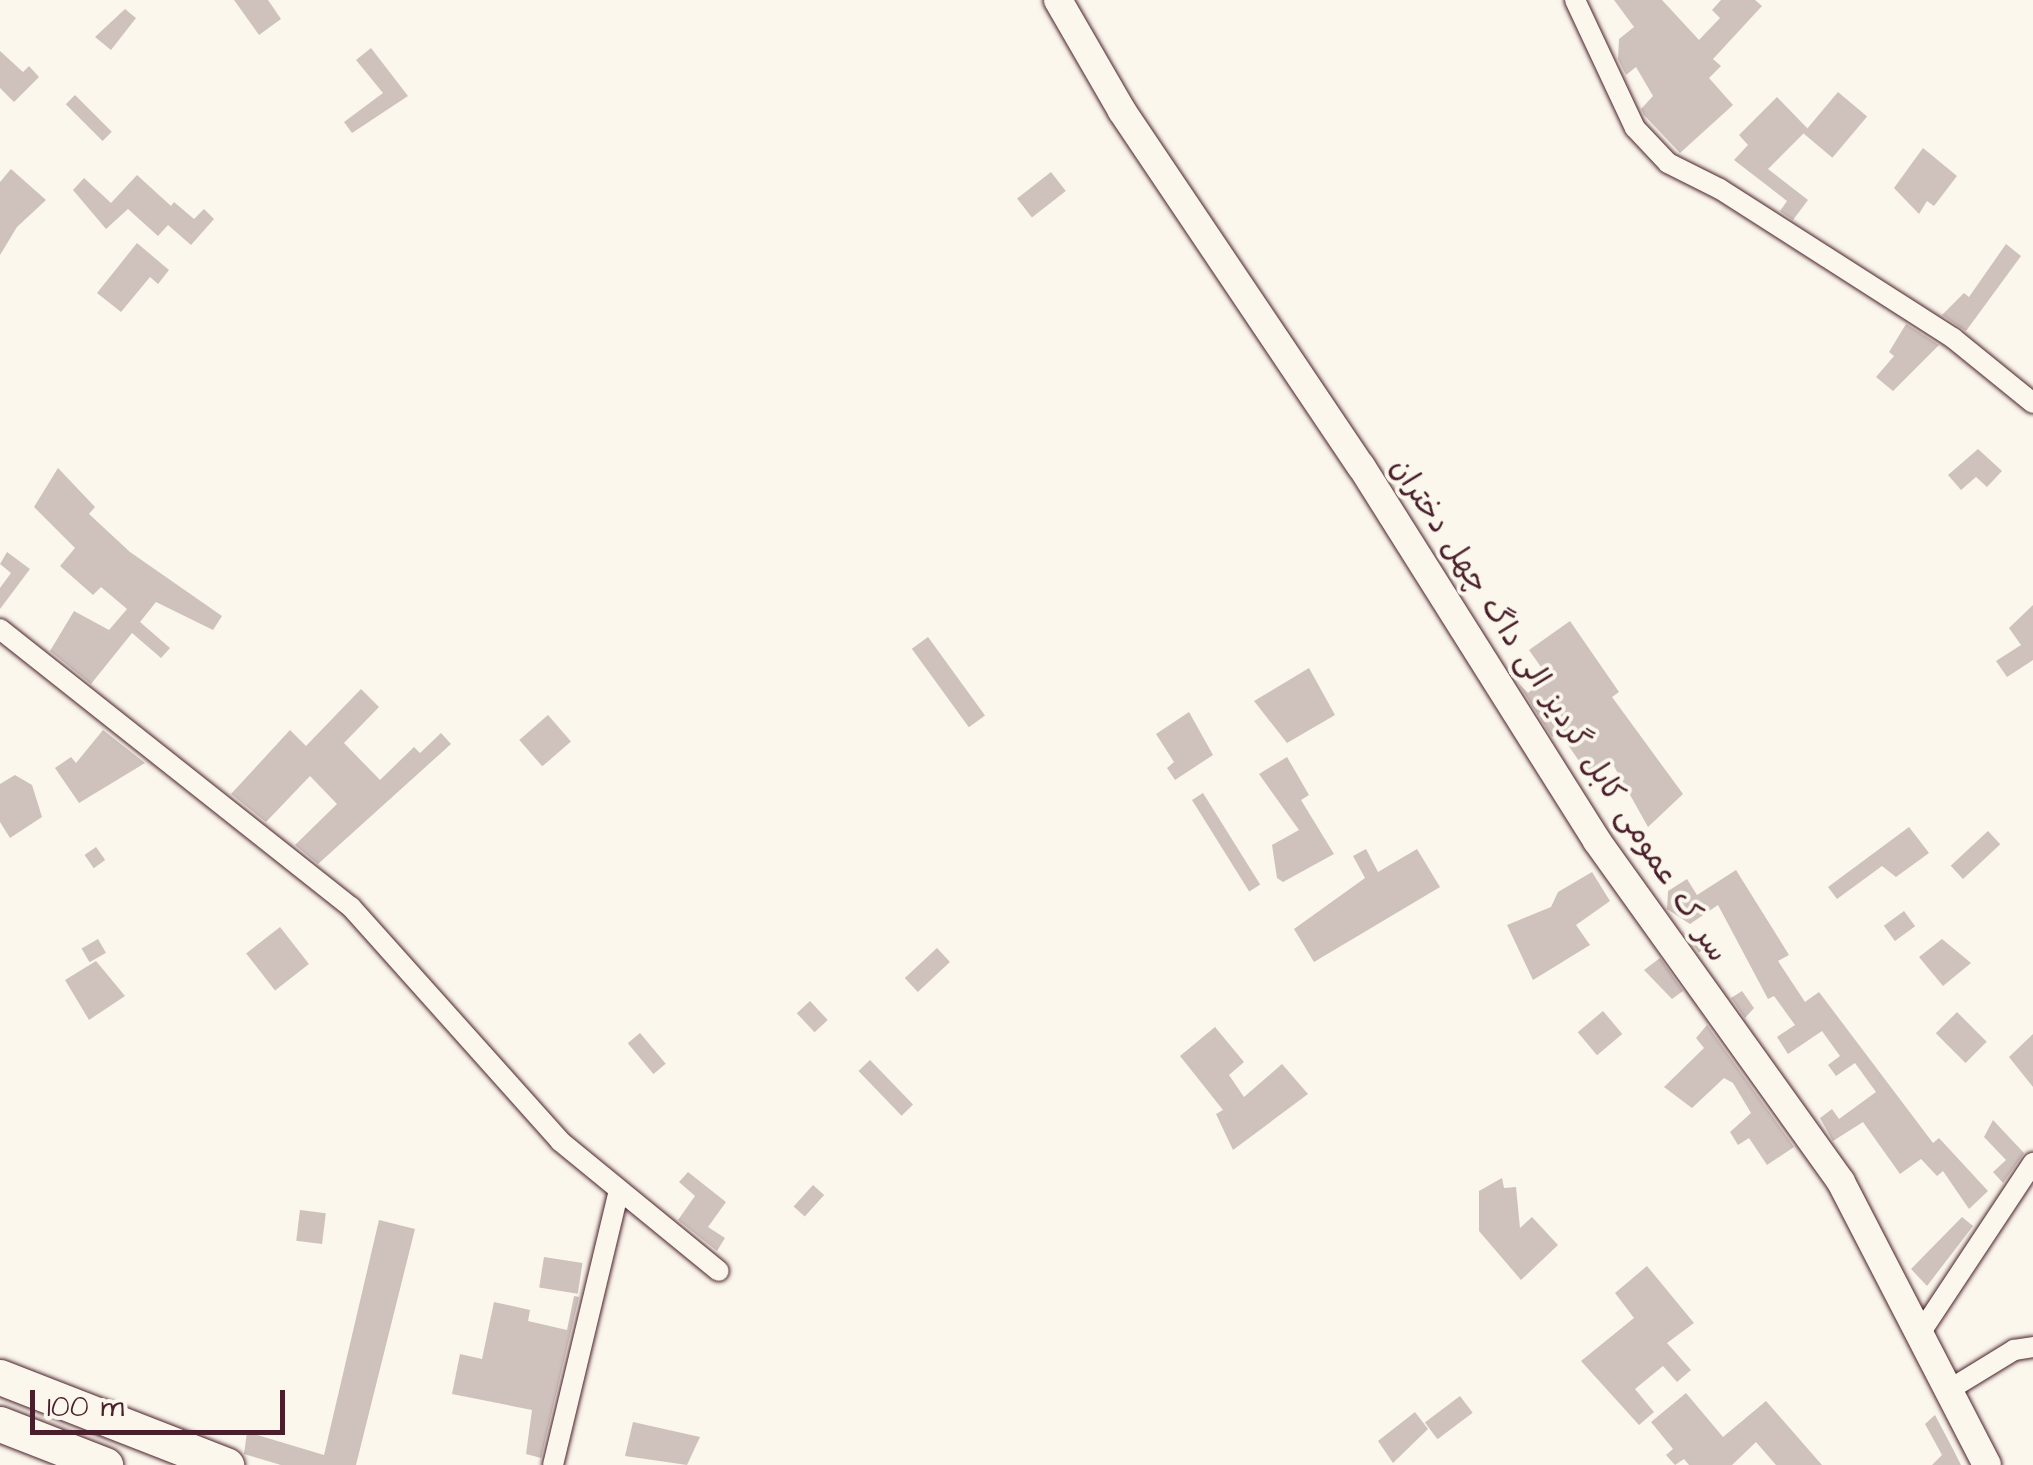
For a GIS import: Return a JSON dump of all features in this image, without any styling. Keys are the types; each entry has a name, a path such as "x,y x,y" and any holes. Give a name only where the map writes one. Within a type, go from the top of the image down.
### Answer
{"highway":[{"path":"0,1377 226,1465"},
{"path":"0,1424 105,1465"}],"street":[{"name":"سر ک عمومی کابل گردیز الی داگ چهل دختران","path":"1058,0 1122,111 1361,466 1597,841 1841,1182 1952,1388 1986,1465"},
{"path":"1575,0 1635,128 1668,163 1720,189 1953,338 2033,404"},
{"path":"0,629 351,906 560,1141 618,1194 719,1271"},
{"path":"1921,1332 2033,1164"},
{"path":"554,1465 618,1194"},
{"path":"1952,1388 2014,1350 2033,1347"}],"building":[{"path":"234,0 268,0 281,19 259,35"},
{"path":"1614,0 1662,0 1699,40 1720,18 1712,10 1721,0 1755,0 1762,6 1713,59 1721,66 1709,78 1733,105 1680,153 1644,115 1641,109 1653,96 1636,67 1626,75 1618,59 1619,39 1634,27"},
{"path":"125,9 136,18 111,50 95,37"},
{"path":"371,48 408,96 352,133 344,122 383,93 356,60"},
{"path":"0,51 23,72 29,66 39,77 14,102 0,88"},
{"path":"1838,92 1867,116 1832,158 1803,133"},
{"path":"75,95 112,132 103,141 66,104"},
{"path":"1777,97 1808,129 1768,169 1808,200 1793,220 1780,211 1787,201 1734,160 1748,145 1739,135"},
{"path":"1923,148 1957,176 1934,206 1927,201 1919,214 1894,188"},
{"path":"11,169 46,200 17,227 0,255 0,182"},
{"path":"1051,172 1066,191 1032,217 1017,198"},
{"path":"137,175 171,206 174,202 194,219 204,209 214,219 191,245 168,225 158,236 128,209 106,229 73,190 84,178 111,203"},
{"path":"137,243 169,270 158,284 150,277 121,312 97,293"},
{"path":"2006,244 2021,256 1966,331 1942,315 1964,293 1969,297"},
{"path":"1906,324 1939,345 1893,391 1876,377 1894,356 1889,352"},
{"path":"1978,449 2002,471 1987,487 1976,477 1961,490 1948,475"},
{"path":"58,468 95,507 89,514 130,552 222,616 213,630 156,602 140,622 170,648 161,658 132,633 91,684 50,651 74,611 109,630 127,609 101,587 93,595 60,566 75,548 34,507"},
{"path":"7,552 30,569 0,609 0,588 11,573 0,564"},
{"path":"2033,605 2033,660 2007,677 1996,661 2021,645 2009,628"},
{"path":"1570,621 1619,692 1612,697 1683,794 1648,827 1610,759 1588,774 1559,732 1552,737 1518,683 1528,693 1548,677 1529,650"},
{"path":"928,637 985,715 969,727 912,649"},
{"path":"1309,668 1335,715 1287,743 1254,701"},
{"path":"361,689 379,707 344,743 380,780 414,747 420,753 441,733 451,744 318,864 295,845 337,804 310,776 266,822 231,794 290,730 306,746"},
{"path":"1189,712 1213,755 1175,780 1167,768 1174,762 1156,734"},
{"path":"548,715 571,741 542,766 519,740"},
{"path":"103,730 145,763 79,803 55,768 71,757 76,763"},
{"path":"1287,757 1309,795 1301,800 1334,854 1283,882 1277,878 1272,845 1299,830 1259,774"},
{"path":"15,775 32,785 42,817 10,838 0,822 0,784"},
{"path":"1203,793 1260,885 1249,891 1192,800"},
{"path":"1909,827 1929,853 1896,877 1882,866 1837,899 1828,887"},
{"path":"1988,831 2000,844 1963,879 1951,866"},
{"path":"96,847 105,860 94,868 85,855"},
{"path":"1366,849 1378,872 1417,849 1440,887 1314,962 1294,929 1365,878 1353,856"},
{"path":"1736,870 1789,955 1778,961 1805,1002 1819,992 1933,1143 1939,1138 1988,1191 1969,1209 1943,1171 1937,1176 1921,1159 1900,1174 1863,1122 1833,1141 1820,1118 1832,1109 1839,1119 1876,1092 1855,1063 1836,1076 1828,1065 1840,1056 1822,1031 1788,1054 1777,1037 1795,1025 1774,996 1768,999 1718,905 1690,924 1667,909 1668,891 1687,879 1697,895"},
{"path":"1592,872 1610,901 1576,925 1590,945 1533,980 1507,925 1551,907 1558,892"},
{"path":"1904,911 1915,926 1895,941 1884,926"},
{"path":"280,927 309,964 275,991 246,953"},
{"path":"1702,933 1710,944 1699,953 1691,941"},
{"path":"98,939 106,953 90,962 82,948"},
{"path":"1942,939 1971,963 1943,986 1919,957"},
{"path":"937,948 950,962 918,992 905,978"},
{"path":"1660,958 1683,991 1672,999 1644,970"},
{"path":"96,961 125,996 89,1020 65,980"},
{"path":"1742,991 1754,1008 1745,1018 1731,998"},
{"path":"810,1001 828,1020 815,1032 797,1013"},
{"path":"1603,1011 1622,1034 1597,1055 1578,1032"},
{"path":"1957,1012 1987,1042 1965,1063 1936,1033"},
{"path":"1707,1025 1794,1147 1767,1165 1749,1138 1738,1145 1730,1132 1751,1113 1733,1083 1724,1078 1692,1108 1664,1087 1704,1048 1696,1038"},
{"path":"1215,1027 1244,1062 1229,1075 1244,1097 1282,1064 1308,1094 1233,1150 1216,1114 1223,1110 1180,1056"},
{"path":"640,1033 666,1064 653,1074 628,1043"},
{"path":"2033,1034 2033,1087 2009,1057"},
{"path":"870,1060 913,1105 902,1116 858,1071"},
{"path":"1993,1120 2024,1153 2003,1183 1993,1172 2006,1160 1984,1137"},
{"path":"688,1172 726,1202 708,1227 725,1238 717,1251 678,1220 695,1196 679,1182"},
{"path":"1502,1178 1504,1188 1516,1187 1520,1228 1532,1217 1558,1245 1521,1280 1479,1231 1479,1191"},
{"path":"813,1185 824,1195 805,1217 794,1207"},
{"path":"300,1210 326,1213 322,1244 296,1241"},
{"path":"1962,1217 1973,1226 1927,1286 1911,1269"},
{"path":"379,1220 415,1229 356,1465 281,1465 244,1454 247,1432 324,1455"},
{"path":"544,1257 583,1263 578,1294 539,1288"},
{"path":"1647,1266 1694,1323 1667,1343 1691,1370 1677,1382 1663,1366 1635,1389 1654,1412 1639,1425 1581,1361 1634,1318 1615,1293"},
{"path":"574,1296 579,1297 541,1458 526,1454 532,1410 452,1394 460,1354 482,1359 494,1302 530,1310 528,1321 567,1330"},
{"path":"1686,1393 1723,1437 1766,1401 1822,1465 1776,1465 1756,1442 1732,1465 1689,1465 1684,1459 1675,1465 1666,1455 1673,1449 1651,1422"},
{"path":"1460,1396 1473,1413 1437,1439 1425,1422"},
{"path":"1415,1412 1428,1429 1393,1463 1378,1441"},
{"path":"1935,1415 1961,1465 1932,1465 1942,1455 1925,1424"},
{"path":"633,1422 700,1437 687,1465 625,1456"}]}
